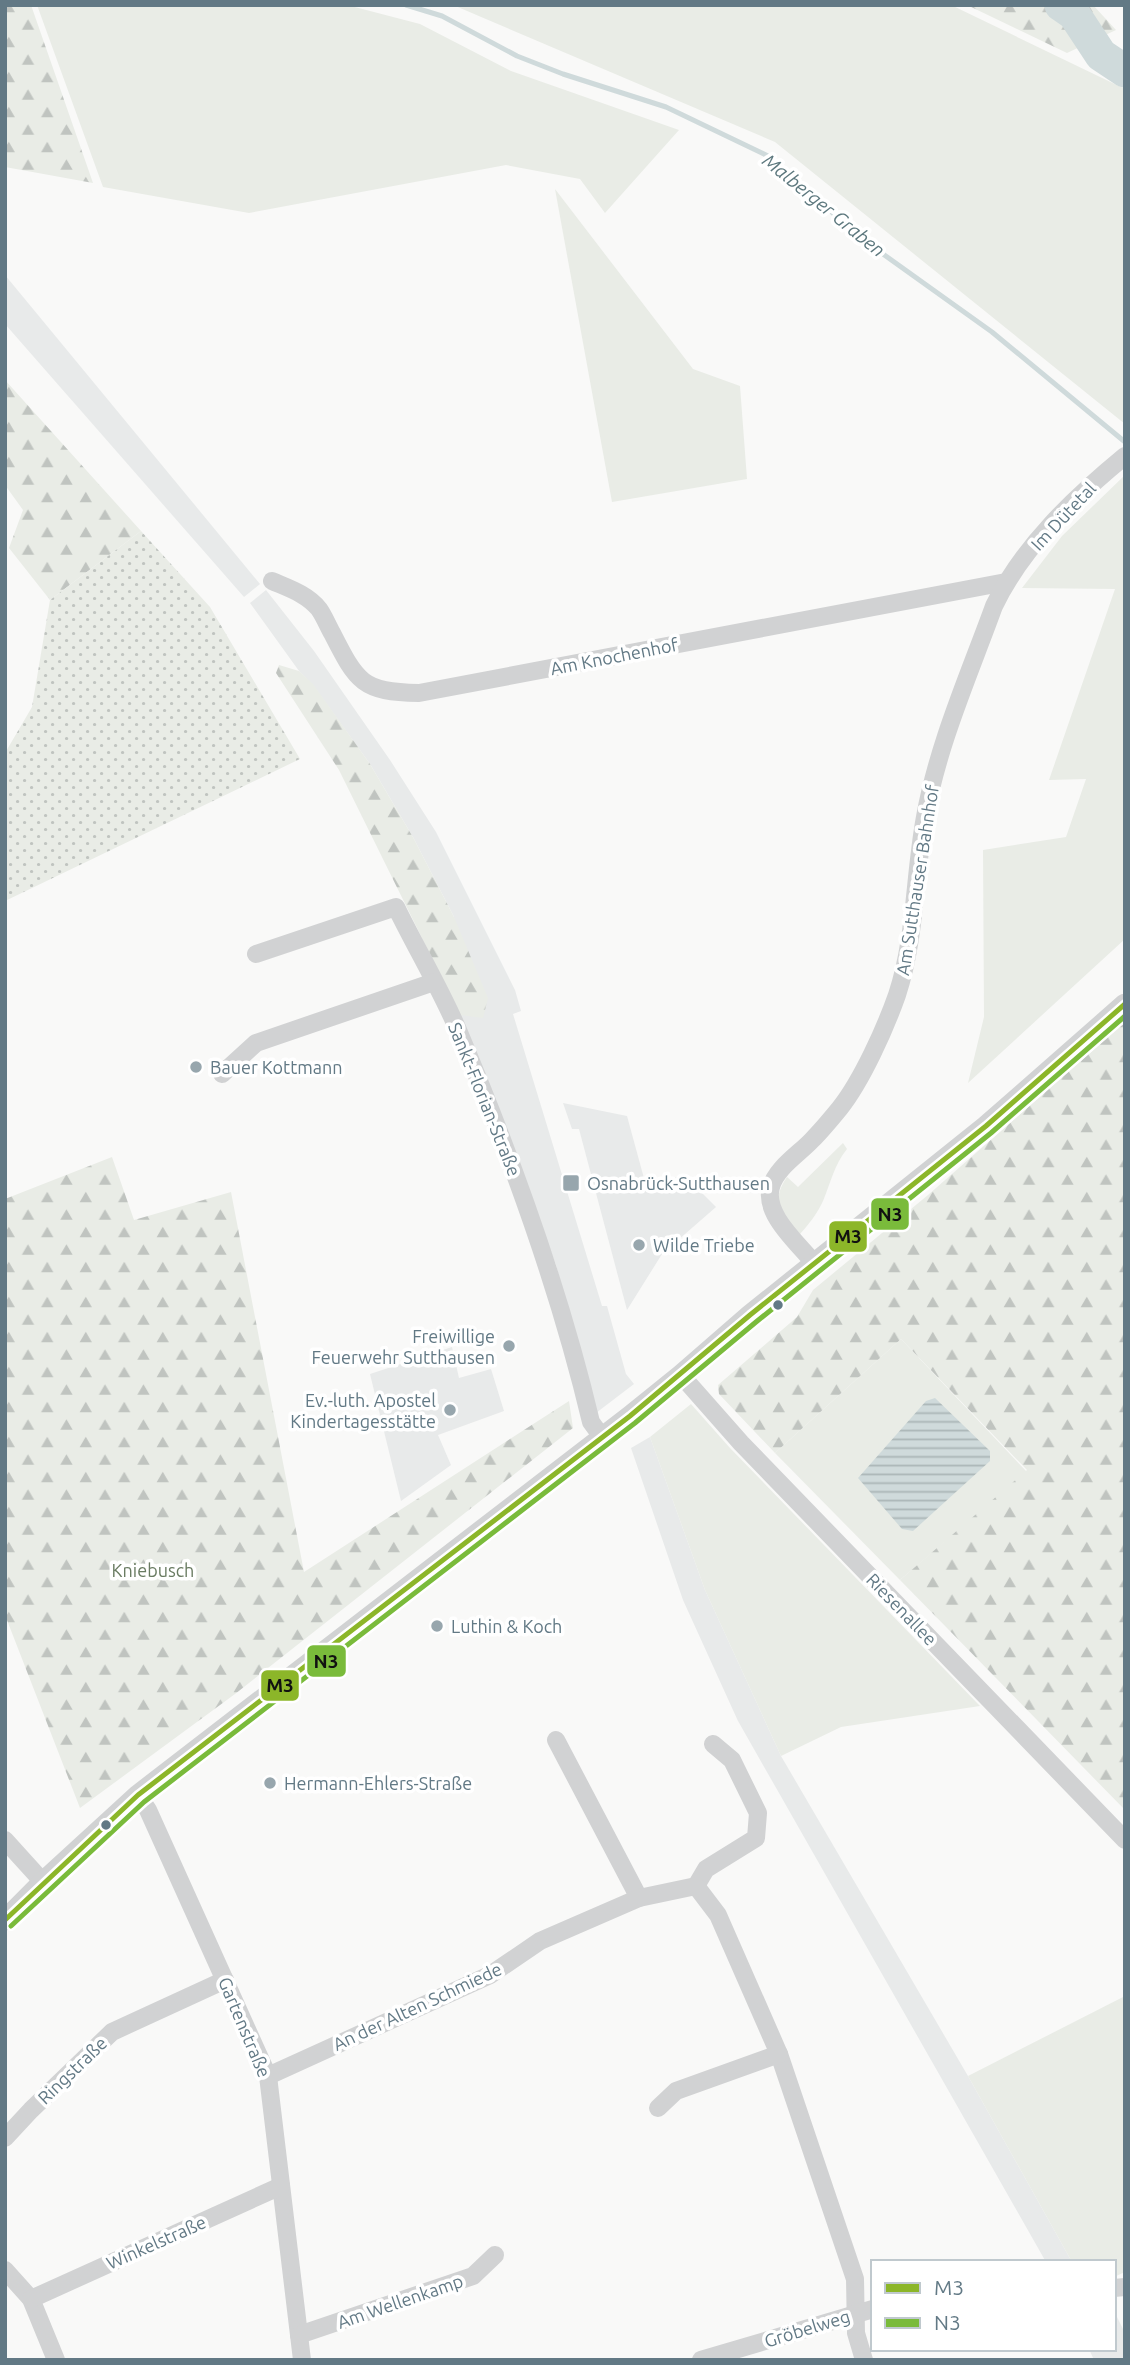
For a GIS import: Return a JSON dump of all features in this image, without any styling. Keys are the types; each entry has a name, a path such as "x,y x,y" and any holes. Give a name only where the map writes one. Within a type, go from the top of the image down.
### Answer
{"street":[{"name":"Im Dütetal","path":"1006,582 1049,526 1087,488 1125,456"},
{"name":"Am Knochenhof","path":"272,581 301,594 319,609 348,665 365,684 387,692 419,693 1006,582"},
{"name":"Am Sutthauser Bahnhof","path":"814,1262 775,1216 770,1202 770,1189 774,1178 814,1139 842,1106 866,1066 897,995 909,945 925,817 938,760 994,606 1006,582"},
{"name":"Sankt-Florian-Straße","path":"256,954 396,907 457,1028 523,1193 560,1304 591,1422 602,1437"},
{"path":"222,1074 256,1043 434,982"},
{"path":"5,1920 138,1796 681,1375 814,1262 986,1126 1125,1004"},
{"name":"Riesenallee","path":"681,1375 741,1443 1125,1840"},
{"path":"556,1740 639,1898"},
{"path":"713,1744 732,1760 758,1813 756,1838 706,1869 696,1886 718,1915 779,2054 856,2279 864,2311 856,2333 864,2360"},
{"name":"Gartenstraße","path":"138,1796 148,1810 268,2076 302,2360"},
{"path":"5,1840 43,1882"},
{"name":"An der Alten Schmiede","path":"268,2076 490,1975 540,1941 639,1898 696,1886"},
{"name":"Ringstraße","path":"5,2138 30,2110 111,2032 225,1980"},
{"path":"658,2108 676,2091 779,2054"},
{"name":"Winkelstraße","path":"31,2299 281,2186"},
{"name":"Am Wellenkamp","path":"299,2335 473,2276 495,2255"},
{"path":"5,2270 31,2299 56,2360"},
{"name":"Gröbelweg","path":"701,2360 864,2311"}],"shaded area":[{"path":"5,275 260,584 244,597 5,324"},
{"path":"266,590 314,651 436,832 515,990 521,1011 513,1014 602,1306 607,1306 626,1374 634,1384 596,1413 556,1265 460,1015 454,917 414,839 370,764 250,603"},
{"path":"563,1103 627,1116 645,1182 685,1176 716,1207 662,1254 627,1310 579,1129 572,1129"},
{"path":"452,1347 459,1378 491,1369 504,1411 438,1435 451,1465 401,1501 370,1374"},
{"path":"935,1398 990,1451 990,1461 913,1531 902,1529 858,1478 926,1401"},
{"path":"650,1437 705,1590 781,1756 968,2076 1071,2260 1045,2260 738,1721 683,1600 631,1448"},
{"path":"1116,2315 1125,2333 1125,2360 1094,2360 1090,2351 1116,2351"}],"green space":[{"path":"5,5 31,5 93,183 5,167"},
{"path":"37,5 347,5 420,24 511,71 679,130 605,213 580,179 506,165 249,213 103,187"},
{"path":"453,5 951,5 1125,89 1125,424 775,142"},
{"path":"967,5 1093,5 1116,30 1067,53"},
{"path":"555,189 693,369 740,386 747,479 612,502"},
{"path":"5,380 141,531 50,600 9,548 23,510 5,485"},
{"path":"1125,475 1125,939 968,1083 984,1017 983,850 1066,837 1086,779 1049,780 1115,589 1022,588 1062,536"},
{"path":"141,531 210,607 300,759 5,901 5,753 32,707 50,600"},
{"path":"279,665 299,671 313,684 370,764 414,839 454,917 488,998 483,1018 460,1015 339,770 276,673"},
{"path":"1125,1022 1125,1810 900,1580 1027,1470 901,1339 775,1453 719,1394 718,1385 797,1317 813,1290 928,1195"},
{"path":"843,1143 847,1149 836,1167 823,1201 800,1234 780,1208 778,1201 782,1186 787,1177 798,1187"},
{"name":"Kniebusch","path":"112,1157 134,1220 231,1192 304,1572 569,1401 573,1428 235,1694 80,1808 5,1615 5,1199"},
{"path":"901,1339 1027,1472 900,1580 775,1453"},
{"path":"691,1404 730,1448 980,1706 841,1727 781,1756 705,1590 650,1437"},
{"path":"1125,1996 1125,2272 1116,2276 1116,2260 1071,2260 968,2076"}],"waterway":[{"name":"Malberger Graben","path":"406,5 442,16 517,56 563,74 666,107 768,156 862,239 992,332 1125,442"},
{"path":"1061,5 1074,14 1101,55 1125,71"}],"transit line":[{"name":"M3","path":"5,1920 138,1795 630,1416 750,1315 986,1126 1125,1004"},
{"name":"N3","path":"11,1926 144,1802 635,1423 991,1133 1125,1016"}],"place":[{"name":"Bauer Kottmann","path":"196,1067"},
{"name":"Osnabrück-Sutthausen","path":"571,1183"},
{"name":"Wilde Triebe","path":"639,1245"},
{"name":"Freiwillige Feuerwehr Sutthausen","path":"509,1346"},
{"name":"Ev.-luth. Apostel Kindertagesstätte","path":"450,1410"},
{"name":"Luthin & Koch","path":"437,1626"},
{"name":"Hermann-Ehlers-Straße","path":"270,1783"}]}
